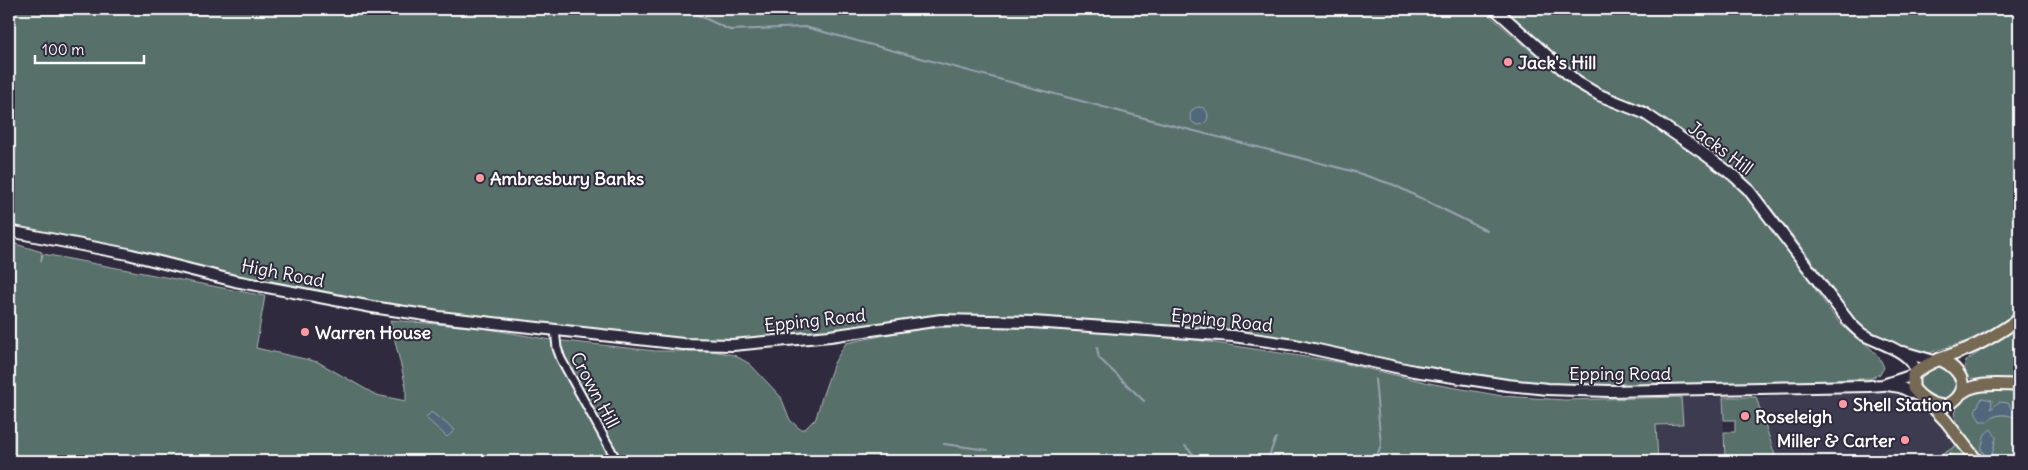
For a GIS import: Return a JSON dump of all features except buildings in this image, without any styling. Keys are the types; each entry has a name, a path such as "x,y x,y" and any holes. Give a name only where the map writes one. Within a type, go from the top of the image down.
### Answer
{"main road":[{"name":"Jacks Hill","path":"1495,9 1577,82 1599,95 1644,113 1734,176 1754,196 1850,323 1861,333 1894,350"},
{"name":"High Road","path":"9,231 128,254 235,281 363,305 439,317 555,330"},
{"path":"1914,374 1936,360 1967,349 2000,333 2019,319"},
{"name":"Epping Road","path":"555,330 683,344 733,345 830,336 941,320 1033,322 1233,336 1295,345 1414,371 1548,389 1609,391 1883,385 1900,388 1924,399"},
{"path":"1957,434 1952,417 1963,386 1960,375 1960,360 1967,349"},
{"path":"1894,350 1952,365 1967,382 1984,385 2019,385"},
{"path":"1894,350 1910,360 1914,374 1913,388 1937,410 1977,461"},
{"name":"Epping Road","path":"1883,385 1914,374"},
{"path":"1924,399 1945,406 1966,389 1984,385"}],"street":[{"name":"Crown Hill","path":"555,330 557,348 561,359 617,461"}],"shaded area":[{"path":"1887,392 1906,397 1925,407 1942,424 1957,445 1932,461 1777,461 1756,397"},
{"path":"1681,397 1723,397 1725,461 1658,461 1656,425 1682,424"}],"green space":[{"path":"9,9 1482,9 1574,87 1591,97 1635,114 1664,130 1685,144 1741,190 1771,225 1838,321 1876,353 1884,368 1880,374 1871,378 1743,385 1564,387 1426,371 1356,351 1247,335 1115,321 980,315 945,316 813,334 738,341 665,338 440,313 335,297 9,228"},
{"path":"1501,9 2019,9 2019,314 1996,332 1929,353 1907,350 1862,327 1849,314 1807,254 1752,184 1707,147 1649,110 1592,84 1568,68"},
{"path":"9,242 42,252 41,261 43,254 265,296 256,348 318,362 376,395 406,401 406,387 390,320 483,328 545,339 656,351 712,351 734,355 750,364 781,397 790,420 800,429 805,429 816,418 834,363 846,343 916,329 967,326 1183,338 1338,362 1434,384 1502,396 1565,400 1681,397 1683,424 1656,425 1658,461 9,461"},
{"path":"2019,326 2019,381 1971,379 1965,370 1967,360"},
{"path":"1939,363 1960,379 1955,392 1941,400 1917,385 1918,375"},
{"path":"1979,391 2019,391 2019,412 2012,410 2008,403 1988,421 1996,416 2003,415 2019,419 2019,456 2010,458 2009,461 2002,461 2003,458 1992,455 1996,437 1981,449 1989,461 1978,461 1966,442 1956,422 1955,413 1958,404 1966,397"},
{"path":"1723,397 1756,397 1777,461 1725,461 1724,432 1735,432 1735,420 1724,420"},
{"path":"1957,445 1969,461 1932,461"}],"water":[{"path":"1199,107 1205,110 1208,116 1205,122 1199,125 1193,122 1190,116 1193,110"},
{"path":"1982,398 1992,400 1991,409 1999,402 2008,403 2012,410 2019,412 2019,419 2003,415 1995,416 1988,421 1980,421 1975,411"},
{"path":"431,412 455,430 447,437 426,418"},
{"path":"1991,429 1996,437 1992,455 2004,458 2002,461 1989,461 1981,449 1985,434"}],"waterway":[{"path":"685,9 730,30 805,27 1163,123 1352,171 1394,185 1487,231"},
{"path":"1097,348 1099,358 1144,401"},
{"path":"1375,379 1381,445 1375,461"},
{"path":"1267,461 1276,438"},
{"path":"944,444 988,450"},
{"path":"1185,446 1200,461"},
{"path":"1940,461 1951,454"}],"place":[{"name":"Jack's Hill","path":"1508,62"},
{"name":"Ambresbury Banks","path":"480,178"},
{"name":"Warren House","path":"305,332"},
{"name":"Shell Station","path":"1843,404"},
{"name":"Roseleigh","path":"1745,416"},
{"name":"Miller & Carter","path":"1905,440"}]}
